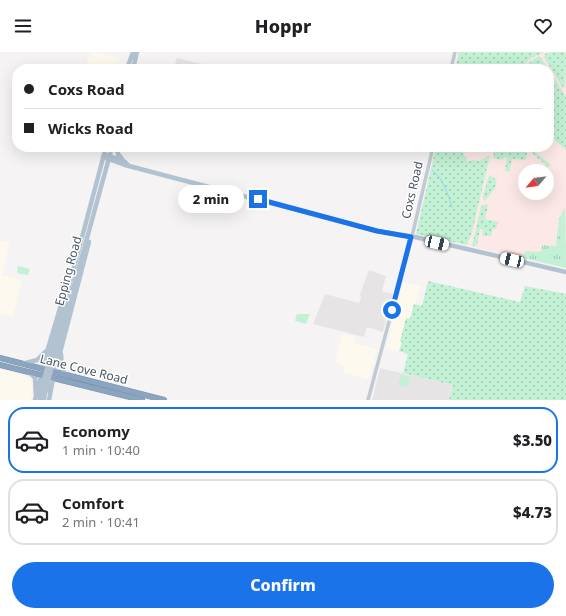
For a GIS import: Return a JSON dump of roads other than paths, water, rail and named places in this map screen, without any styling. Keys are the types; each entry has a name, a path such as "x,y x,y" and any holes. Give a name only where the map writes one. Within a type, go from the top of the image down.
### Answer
{"highway":[{"name":"Lane Cove Road","path":"0,358 164,400"},
{"name":"Lane Cove Road","path":"0,365 142,400"},
{"path":"41,376 42,369"},
{"path":"53,379 55,372"}],"main road":[{"path":"129,64 133,52"},
{"path":"134,64 137,52"},
{"name":"Epping Road","path":"40,400 105,152"},
{"name":"Epping Road","path":"51,354 92,220 110,152"},
{"path":"118,152 128,165"},
{"path":"104,156 124,161"},
{"path":"109,157 128,165 377,231 411,237 566,272"},
{"path":"55,372 88,248 92,220"},
{"path":"22,364 37,360 48,348 70,272 82,241"},
{"path":"48,348 51,354"},
{"path":"61,350 62,368 64,373 67,375"},
{"path":"51,354 47,360 50,363 54,364 58,360"},
{"path":"42,369 51,354"},
{"path":"28,373 35,377 35,398"},
{"path":"41,376 43,391 49,400"},
{"path":"51,388 53,379"},
{"path":"35,398 43,391 51,388 60,380"},
{"name":"Epping Road","path":"43,391 44,400"}],"street":[{"path":"452,64 455,52"},
{"name":"Coxs Road","path":"368,400 411,237 431,152"}],"waterway":[{"path":"432,170 442,182 452,207"}]}
